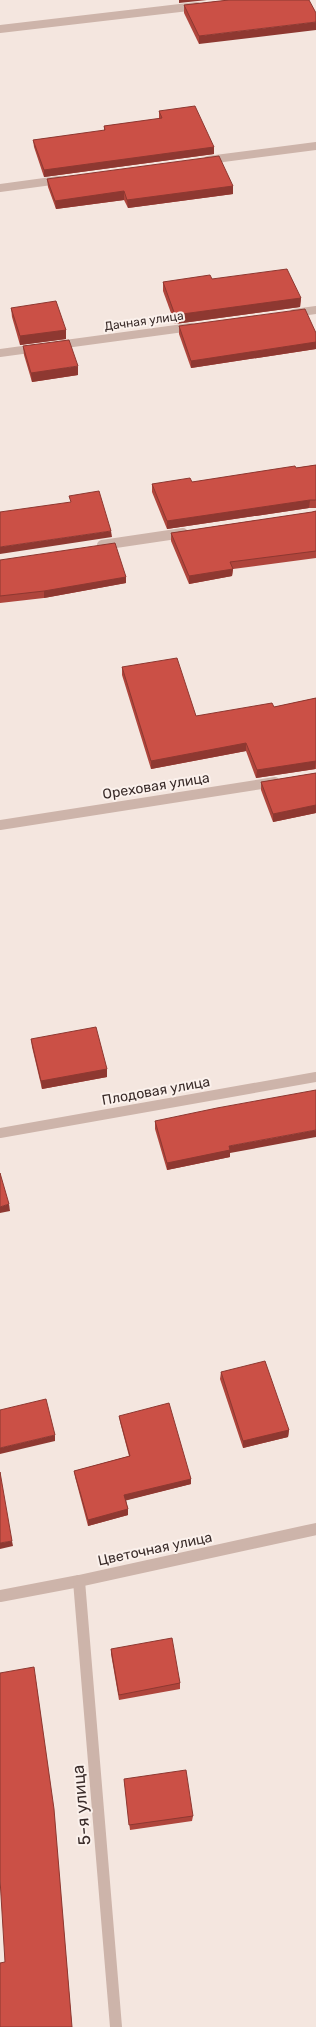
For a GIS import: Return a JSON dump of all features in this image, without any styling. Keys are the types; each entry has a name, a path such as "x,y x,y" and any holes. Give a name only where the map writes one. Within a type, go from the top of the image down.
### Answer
{"street":[{"path":"0,29 206,5"},
{"path":"198,162 316,146"},
{"path":"0,188 63,180"},
{"path":"284,314 316,310"},
{"name":"Дачная улица","path":"0,353 198,326"},
{"path":"95,546 190,532"},
{"name":"Ореховая улица","path":"0,825 284,780"},
{"name":"Плодовая улица","path":"0,1133 316,1077"},
{"name":"Цветочная улица","path":"0,1596 79,1581 316,1529"},
{"name":"5-я улица","path":"79,1581 116,2027"}],"building":[{"path":"229,0 309,0 316,13 316,22 199,36 184,5"},
{"path":"195,106 214,147 44,170 33,140 105,130 104,126 162,118 159,111"},
{"path":"219,156 233,186 127,200 124,191 55,201 47,179"},
{"path":"287,269 301,298 175,315 163,282 210,275 212,279"},
{"path":"56,301 66,330 20,336 11,308"},
{"path":"305,309 316,333 316,342 191,361 179,326"},
{"path":"69,340 78,366 31,373 23,346"},
{"path":"316,465 316,500 167,521 152,484 190,478 192,482 295,466 296,468"},
{"path":"99,491 111,531 0,547 0,512 71,502 69,496"},
{"path":"316,511 316,551 230,562 233,569 189,576 171,533 312,512"},
{"path":"115,543 126,577 44,591 0,596 0,560"},
{"path":"177,658 196,716 272,703 274,707 316,698 316,761 257,770 246,743 151,761 122,667"},
{"path":"316,773 316,805 273,814 261,782"},
{"path":"96,1027 107,1069 41,1081 31,1039"},
{"path":"316,1090 316,1130 229,1146 230,1150 167,1163 155,1121"},
{"path":"0,1173 9,1204 0,1207"},
{"path":"265,1361 289,1430 243,1441 221,1372"},
{"path":"46,1399 55,1435 0,1448 0,1410"},
{"path":"169,1403 191,1479 124,1495 128,1509 88,1520 74,1471 130,1456 119,1416"},
{"path":"0,1472 12,1541 0,1543"},
{"path":"172,1638 180,1683 119,1695 111,1649"},
{"path":"34,1667 54,1809 72,2027 0,2027 0,1963 5,1962 0,1879 0,1673"},
{"path":"186,1770 193,1816 129,1825 124,1779"}]}
